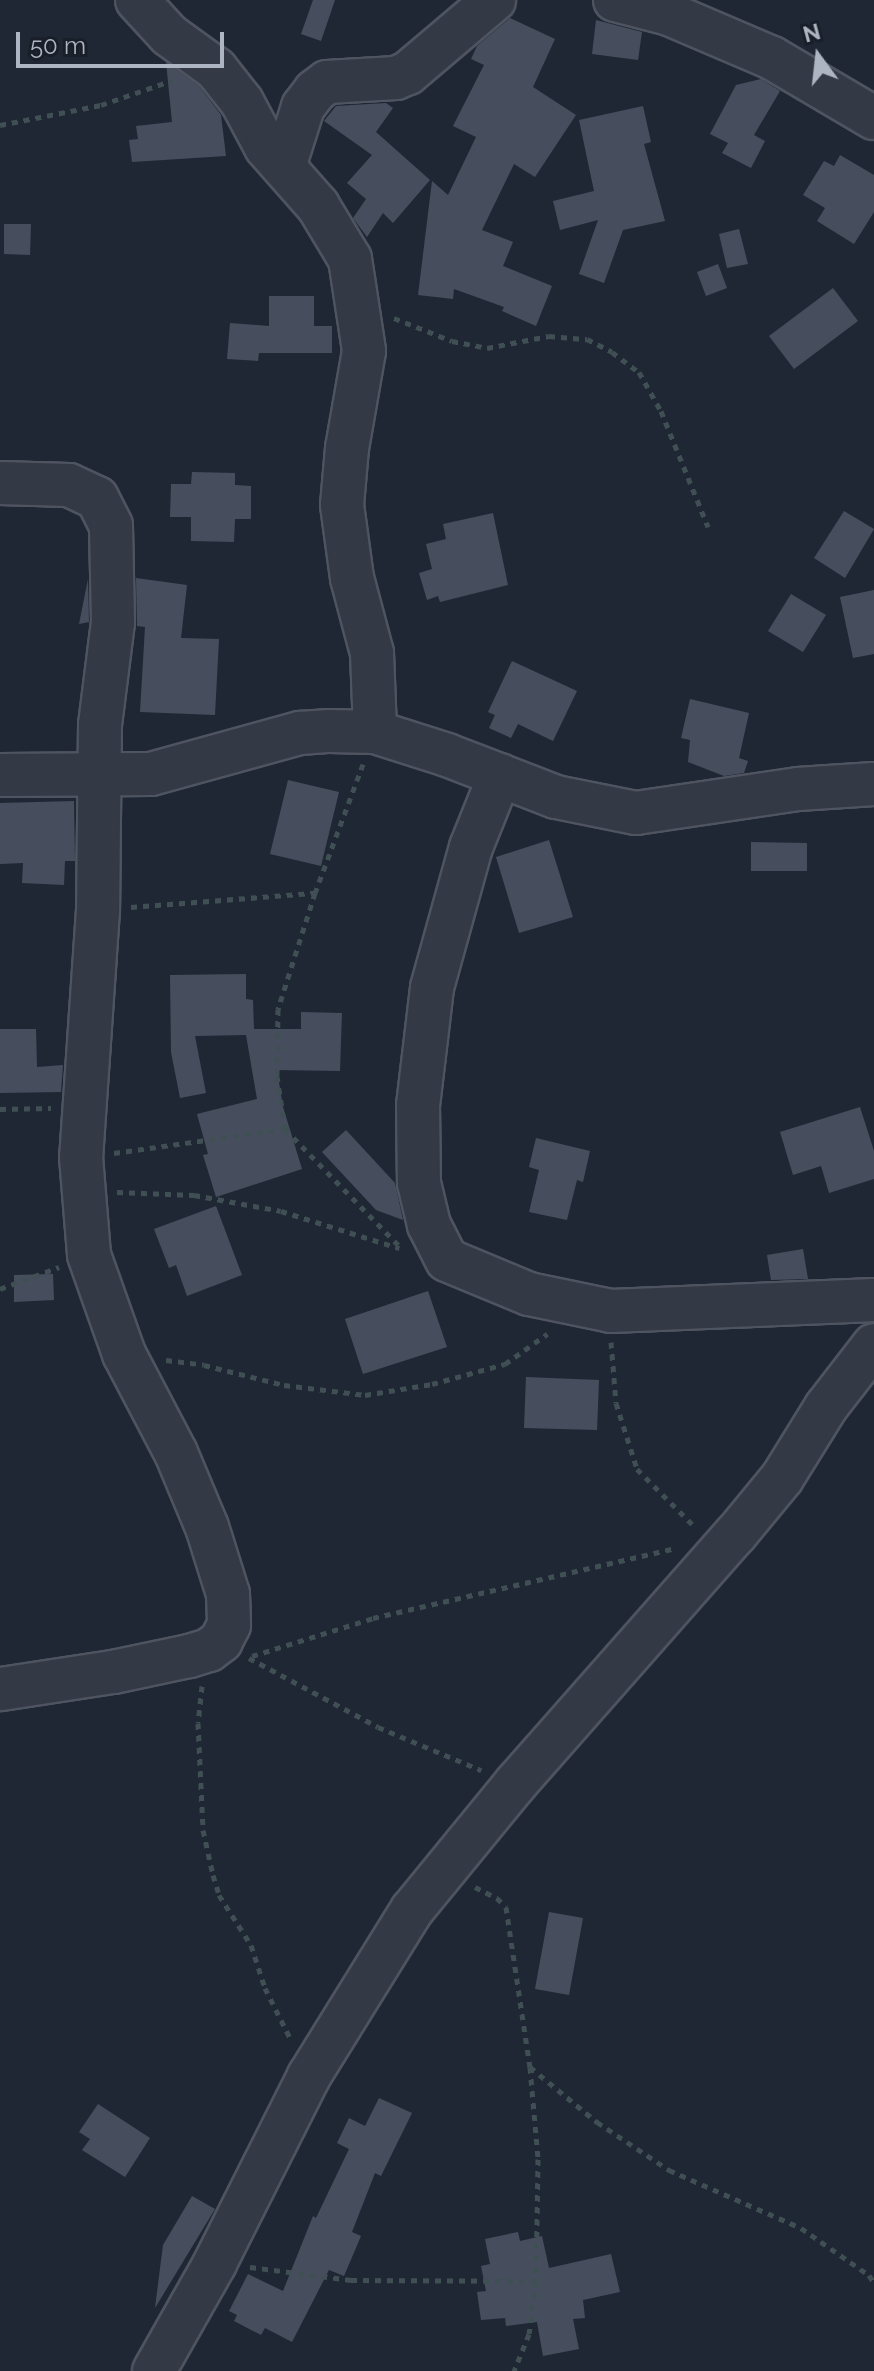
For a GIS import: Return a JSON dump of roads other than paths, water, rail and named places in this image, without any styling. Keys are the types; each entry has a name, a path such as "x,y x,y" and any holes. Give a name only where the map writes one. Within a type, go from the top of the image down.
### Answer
{"street":[{"path":"137,0 169,35 216,69 242,102 266,147 318,206 350,259 364,351 347,448 342,505 352,578 372,653 375,732"},
{"path":"284,167 303,107 315,91 327,82 396,78 408,73 494,0"},
{"path":"615,0 669,14 772,58 873,121"},
{"path":"0,483 69,485 97,498 111,526 113,622 100,725 98,910 84,1107 82,1174 89,1255 124,1354 176,1453 207,1527 228,1594 229,1625 221,1641 209,1650 113,1672 0,1689"},
{"path":"0,775 151,774 300,733 375,732 556,797 636,813 798,789 874,784"},
{"path":"500,775 471,847 432,988 418,1105 419,1183 429,1225 447,1260 496,1283 597,1309 874,1300"},
{"path":"154,2371 215,2263 309,2076 362,1987 442,1871 782,1478 826,1407 874,1345"}]}
